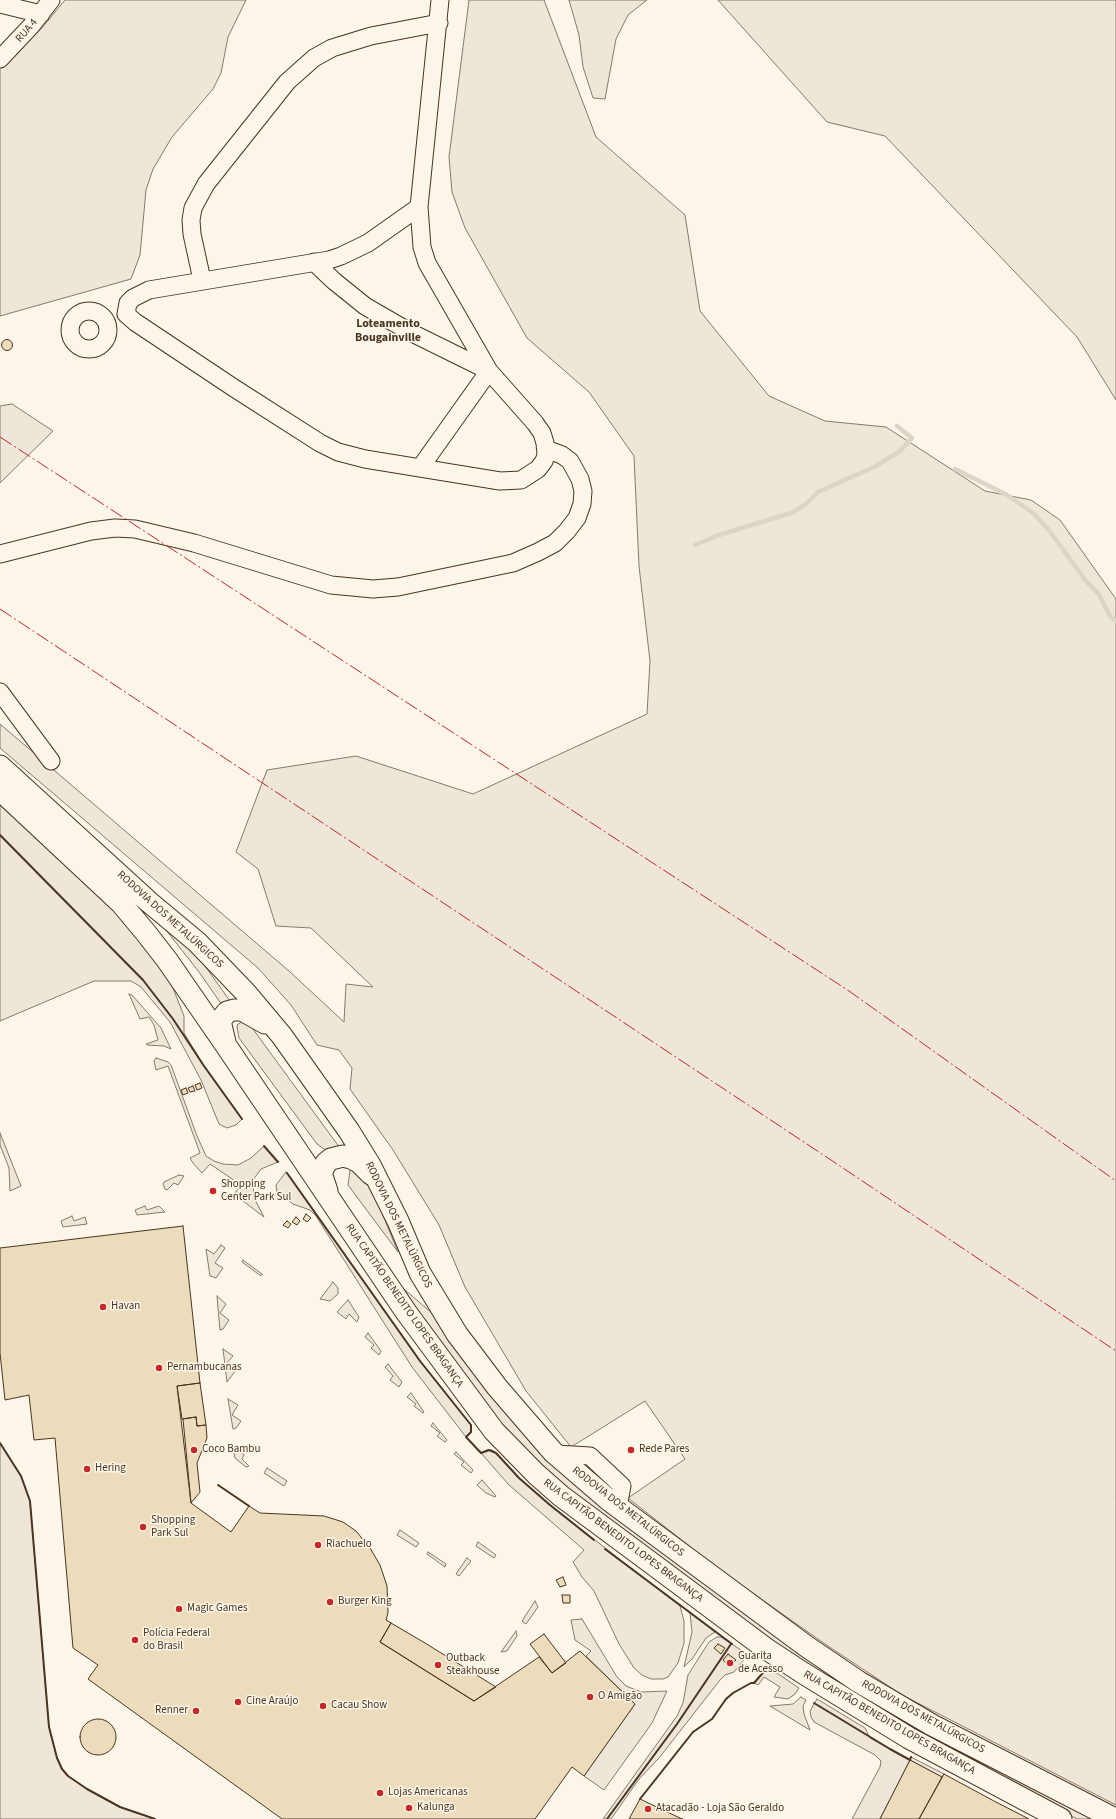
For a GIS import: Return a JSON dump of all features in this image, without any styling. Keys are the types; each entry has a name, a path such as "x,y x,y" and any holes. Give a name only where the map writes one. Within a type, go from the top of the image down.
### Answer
{"main road":[{"name":"RODOVIA DOS METALÚRGICOS","path":"0,766 149,902 197,942 246,993 282,1036 350,1131 381,1184 420,1273 458,1334 497,1388 556,1454 618,1507 806,1646 859,1682 932,1725 1115,1819"},
{"name":"RODOVIA DOS METALÚRGICOS","path":"0,790 121,904 167,960 225,1044"},
{"path":"225,1044 220,1021 222,1016 234,1010 242,1010 250,1013 282,1036"},
{"name":"RUA CAPITÃO BENEDITO LOPES BRAGANÇA","path":"225,1044 406,1312 474,1406 510,1449 561,1496 754,1640 803,1673 909,1738 1061,1819"},
{"path":"331,1199 321,1173 326,1163 336,1157 351,1158 359,1162 381,1184"}],"street":[{"name":"RUA 4","path":"0,59 41,14 51,0"},
{"path":"126,314 135,322 320,443 338,452 351,456 420,468 512,481 522,480 538,469 544,461 546,449 542,433 489,371 428,263 422,247 419,207 439,23 440,0"},
{"path":"0,4 41,14"},
{"path":"202,280 192,234 191,220 193,208 206,184 287,82 314,58 332,48 370,36 439,23"},
{"path":"126,314 128,303 140,294 149,290 335,258 354,251 380,235 419,207"},
{"path":"314,262 339,285 366,306 410,332 489,371"},
{"path":"107,323 126,314"},
{"path":"420,468 489,371"},
{"path":"0,554 92,531 115,528 135,529 194,543 331,585 373,589 398,587 514,563 554,543 567,531 577,518 582,504 583,491 580,479 570,461 562,454 546,449"},
{"path":"0,692 51,761"}],"shaded area":[{"path":"65,0 246,0 228,37 221,73 213,89 172,137 153,169 146,190 140,255 131,279 0,316 0,66 41,29"},
{"path":"469,0 544,0 596,137 685,215 700,311 769,396 825,421 886,427 985,491 1031,500 1060,520 1116,599 1116,1805 902,1695 825,1644 720,1570 628,1498 685,1459 645,1401 571,1447 526,1391 465,1287 439,1225 393,1150 350,1089 352,1068 339,1050 317,1045 291,1005 258,968 0,748 0,724 289,971 344,1022 346,984 373,987 311,928 276,926 258,869 236,852 267,770 356,756 473,794 647,714 650,661 639,566 634,456 589,392 527,338 465,228 452,192 449,157"},
{"path":"569,0 647,0 628,15 616,39 605,99 593,98 583,67 579,35"},
{"path":"718,0 1116,0 1116,400 1077,337 885,136 827,122"},
{"path":"12,404 53,431 0,483 0,406"},
{"path":"0,800 117,913 169,978 184,1016 184,1033 204,1066 242,1119 236,1125 227,1128 219,1124 201,1080 170,1022 141,987 131,981 94,981 0,1021"},
{"path":"166,930 200,959 230,1001 222,1005 199,972"},
{"path":"129,994 132,995 161,1028 171,1049 164,1046 146,1044 158,1040 154,1025 149,1017 140,1019"},
{"path":"244,1021 250,1025 340,1148 327,1151 317,1144 239,1038 237,1027 238,1024"},
{"path":"156,1058 168,1062 171,1065 197,1136 206,1156 223,1164 238,1165 251,1158 264,1146 278,1162 261,1169 253,1180 254,1198 264,1217 234,1194 241,1185 210,1164 202,1173 193,1163 190,1158 200,1153 168,1066 156,1070 154,1061"},
{"path":"0,1133 21,1186 10,1191 9,1168 0,1145"},
{"path":"349,1168 358,1171 375,1196 398,1252 348,1185"},
{"path":"286,1172 420,1361 471,1425 471,1432 468,1436 466,1437 412,1367 316,1216 310,1210 293,1204 277,1192 276,1185"},
{"path":"179,1175 184,1176 178,1185 174,1183 167,1190 165,1189 163,1184 164,1182"},
{"path":"145,1206 147,1210 159,1206 165,1212 137,1215 135,1210"},
{"path":"72,1216 74,1221 85,1217 87,1224 63,1227 61,1221"},
{"path":"221,1245 225,1248 215,1263 223,1268 216,1278 210,1276 206,1249 214,1254"},
{"path":"243,1260 262,1274 261,1276 242,1262"},
{"path":"333,1282 338,1288 338,1294 330,1301 320,1299"},
{"path":"404,1289 440,1320 495,1394 712,1582 1097,1819 1077,1819 942,1749 768,1640 548,1474 494,1417 431,1332"},
{"path":"217,1296 226,1304 220,1313 229,1320 223,1329 220,1330"},
{"path":"348,1300 359,1317 357,1322 349,1314 346,1319 337,1312"},
{"path":"368,1333 381,1351 379,1355 371,1348 374,1345 365,1337"},
{"path":"223,1349 233,1356 226,1364 236,1370 227,1382"},
{"path":"388,1364 402,1382 399,1387 390,1380 393,1376 385,1367"},
{"path":"411,1393 424,1412 423,1413 414,1406 416,1404 407,1397"},
{"path":"228,1399 238,1405 232,1415 241,1421 236,1428 233,1429"},
{"path":"433,1423 447,1440 445,1442 437,1436 440,1433 431,1426"},
{"path":"0,1443 21,1476 30,1501 49,1727 57,1758 62,1769 68,1776 87,1789 120,1807 155,1819 0,1819"},
{"path":"236,1448 244,1455 242,1459 249,1466 246,1467 235,1458 234,1453"},
{"path":"487,1450 492,1450 496,1453 519,1478 550,1505 680,1606 684,1621 684,1643 678,1663 668,1677 663,1679 651,1679 642,1675 634,1668 619,1644 594,1591 582,1577 573,1562 584,1550 509,1485 481,1453"},
{"path":"456,1452 473,1470 471,1473 461,1465 464,1462 454,1454"},
{"path":"267,1468 287,1481 284,1486 264,1473"},
{"path":"482,1480 496,1496 495,1497 486,1493 477,1485"},
{"path":"400,1530 419,1543 416,1547 397,1535"},
{"path":"478,1542 496,1555 494,1558 476,1546"},
{"path":"428,1552 446,1564 445,1567 427,1554"},
{"path":"467,1558 471,1561 459,1576 456,1574"},
{"path":"535,1601 538,1607 526,1624 522,1621"},
{"path":"690,1613 715,1632 706,1638 692,1659 684,1667 692,1632"},
{"path":"582,1619 617,1677 626,1686 641,1692 667,1691 652,1723 604,1790 584,1776 635,1704 586,1656 591,1651 575,1640 571,1620"},
{"path":"516,1631 517,1636 507,1651 501,1652"},
{"path":"717,1637 721,1637 744,1652 743,1661 734,1672 725,1675 720,1680 659,1758 639,1779 611,1819 603,1819 677,1716 683,1703 688,1675 709,1642"},
{"path":"768,1667 799,1688 795,1694 788,1699 774,1697 780,1687 764,1677 758,1685 754,1683"},
{"path":"801,1697 806,1700 803,1706 804,1714 810,1730 770,1706 793,1704"},
{"path":"817,1699 865,1728 870,1738 910,1760 880,1819 852,1819 880,1767 881,1761 875,1755 814,1722 810,1711"},
{"path":"911,1757 944,1774 942,1777 910,1760"}],"building":[{"path":"7,339 11,341 13,345 11,349 7,351 3,349 1,345 3,341"},
{"path":"200,1083 202,1088 197,1090 195,1085"},
{"path":"193,1086 195,1091 190,1092 188,1088"},
{"path":"186,1088 188,1093 183,1095 181,1090"},
{"path":"306,1214 311,1218 307,1222 303,1219"},
{"path":"296,1217 300,1221 297,1225 292,1222"},
{"path":"287,1221 291,1224 288,1228 283,1225"},
{"name":"Shopping Park Sul","path":"183,1226 200,1383 177,1386 191,1503 231,1532 249,1506 260,1513 324,1516 343,1522 356,1531 370,1548 380,1565 387,1586 388,1613 386,1620 391,1623 380,1642 474,1701 539,1657 552,1673 580,1651 635,1704 584,1776 572,1767 535,1819 282,1819 88,1679 98,1665 73,1648 55,1438 34,1440 29,1395 5,1400 0,1353 0,1248"},
{"path":"200,1383 206,1425 197,1426 196,1417 182,1419 177,1386"},
{"name":"Coco Bambu","path":"196,1417 197,1426 206,1425 207,1438 197,1463 200,1492 191,1503 183,1419"},
{"path":"563,1577 566,1585 560,1587 556,1580"},
{"path":"562,1595 570,1595 570,1603 563,1603"},
{"name":"Outback Steakhouse","path":"391,1623 496,1687 474,1701 380,1642"},
{"path":"544,1634 566,1663 552,1673 530,1644"},
{"name":"Guarita de Acesso","path":"718,1644 725,1648 721,1654 714,1648"},
{"name":"Guarita de Acesso","path":"728,1654 736,1660 730,1666 723,1660"},
{"path":"102,1719 111,1724 115,1730 115,1744 111,1750 102,1755 94,1755 85,1750 81,1744 80,1733 85,1724 91,1720"},
{"path":"910,1760 942,1777 919,1819 880,1819"},
{"path":"944,1774 994,1801 1029,1819 919,1819"},
{"name":"Atacadão - Loja São Geraldo","path":"640,1799 682,1819 629,1819"}],"waterway":[{"path":"695,545 719,535 791,513 806,504 818,492 874,467 899,452 912,438 897,426"},
{"path":"955,469 1007,495 1033,513 1048,529 1086,581 1098,593 1110,616 1116,621"}],"wall":[{"path":"0,835 143,980 173,1019 242,1119"},
{"path":"264,1146 278,1162"},
{"path":"287,1173 420,1361 471,1425 471,1432 466,1437 481,1453 489,1450 496,1453 519,1478 594,1540"},
{"path":"0,1443 21,1476 30,1501 49,1727 57,1758 62,1769 68,1776 87,1789 120,1807 155,1819"},
{"path":"218,1485 249,1506"},
{"path":"605,1549 732,1644"},
{"path":"607,1819 677,1724 731,1644"},
{"path":"640,1799 693,1732 712,1719 726,1699 733,1693 751,1683 754,1683 768,1667"},
{"path":"814,1703 890,1749 910,1760 911,1757"}],"power":[{"path":"0,437 849,991 1116,1181"},
{"path":"0,609 828,1158 1116,1351"}],"place":[{"name":"Shopping Center Park Sul","path":"213,1191"},
{"name":"Havan","path":"103,1307"},
{"name":"Pernambucanas","path":"159,1368"},
{"name":"Coco Bambu","path":"194,1450"},
{"name":"Rede Pares","path":"631,1450"},
{"name":"Hering","path":"87,1469"},
{"name":"Shopping Park Sul","path":"143,1527"},
{"name":"Riachuelo","path":"318,1545"},
{"name":"Burger King","path":"330,1602"},
{"name":"Magic Games","path":"179,1609"},
{"name":"Polícia Federal do Brasil","path":"135,1640"},
{"name":"Guarita de Acesso","path":"730,1663"},
{"name":"Outback Steakhouse","path":"438,1665"},
{"name":"O Amigão","path":"590,1697"},
{"name":"Cine Araújo","path":"238,1702"},
{"name":"Cacau Show","path":"323,1706"},
{"name":"Renner","path":"196,1711"},
{"name":"Lojas Americanas","path":"380,1793"},
{"name":"Kalunga","path":"409,1808"},
{"name":"Atacadão - Loja São Geraldo","path":"648,1809"}],"district":[{"name":"Loteamento Bougainville","path":"388,331"}]}
